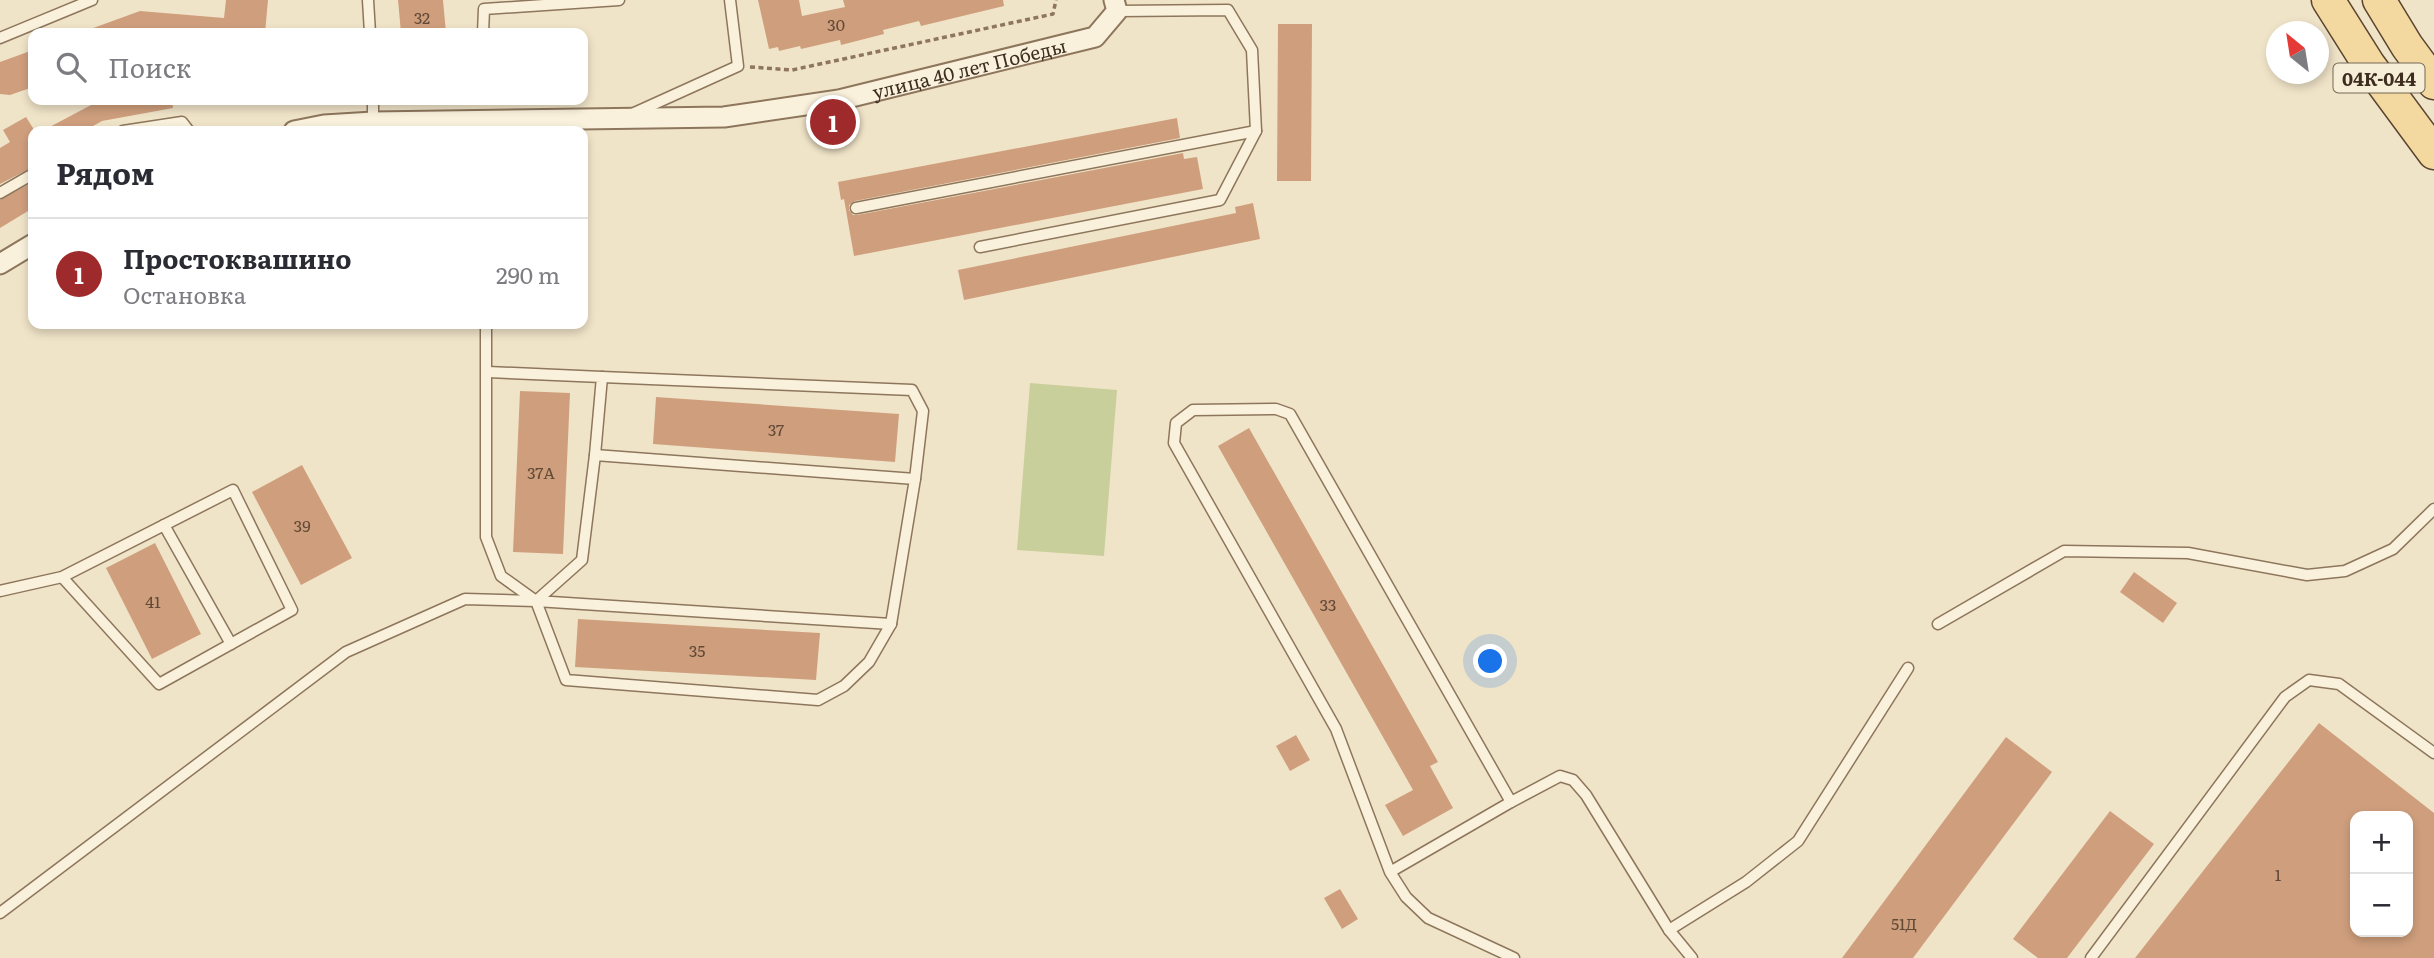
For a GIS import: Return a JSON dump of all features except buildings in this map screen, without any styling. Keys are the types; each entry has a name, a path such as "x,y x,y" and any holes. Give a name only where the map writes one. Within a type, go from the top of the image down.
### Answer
{"main road":[{"name":"04К-044","path":"2328,0 2369,65 2434,153"},
{"name":"04К-044","path":"2379,0 2434,83"}],"street":[{"name":"улица 40 лет Победы","path":"319,126 373,122 482,125 724,117 839,100 1095,37 1116,6"},
{"path":"0,264 28,247"}],"lane":[{"path":"0,38 92,0"},
{"path":"368,0 370,28"},
{"path":"483,28 484,9 619,0"},
{"path":"618,120 738,66 730,0"},
{"path":"980,247 1220,200 1256,131 1252,50 1228,10 1116,6"},
{"path":"373,105 373,122"},
{"path":"156,126 182,122 185,126"},
{"path":"856,208 1256,131"},
{"path":"0,193 28,177"},
{"path":"486,329 486,537 501,576 536,601 566,680 818,700 844,686 869,662 891,624 915,479 923,411 912,390 488,372"},
{"path":"536,601 582,560 602,377"},
{"path":"1511,802 1290,414 1276,408 1193,410 1176,423 1174,443 1336,729 1390,872 1406,897 1428,918 1514,958"},
{"path":"595,455 915,479"},
{"path":"0,591 62,577 233,490 292,610 159,684 62,577"},
{"path":"1938,624 2064,551 2188,553 2307,575 2345,570 2393,549 2434,509"},
{"path":"164,525 231,644"},
{"path":"0,913 345,652 466,599 536,601 891,624"},
{"path":"1669,930 1746,883 1798,841 1908,668"},
{"path":"2091,958 2285,698 2309,680 2339,684 2434,753"},
{"path":"1390,872 1560,776 1573,780 1586,795 1669,930 1692,958"}],"path":[{"path":"738,66 792,70 1053,14 1056,0"}],"green space":[{"path":"1030,383 1117,390 1104,556 1017,550"}],"place":[{"name":"Простоквашино","path":"833,122"}]}
